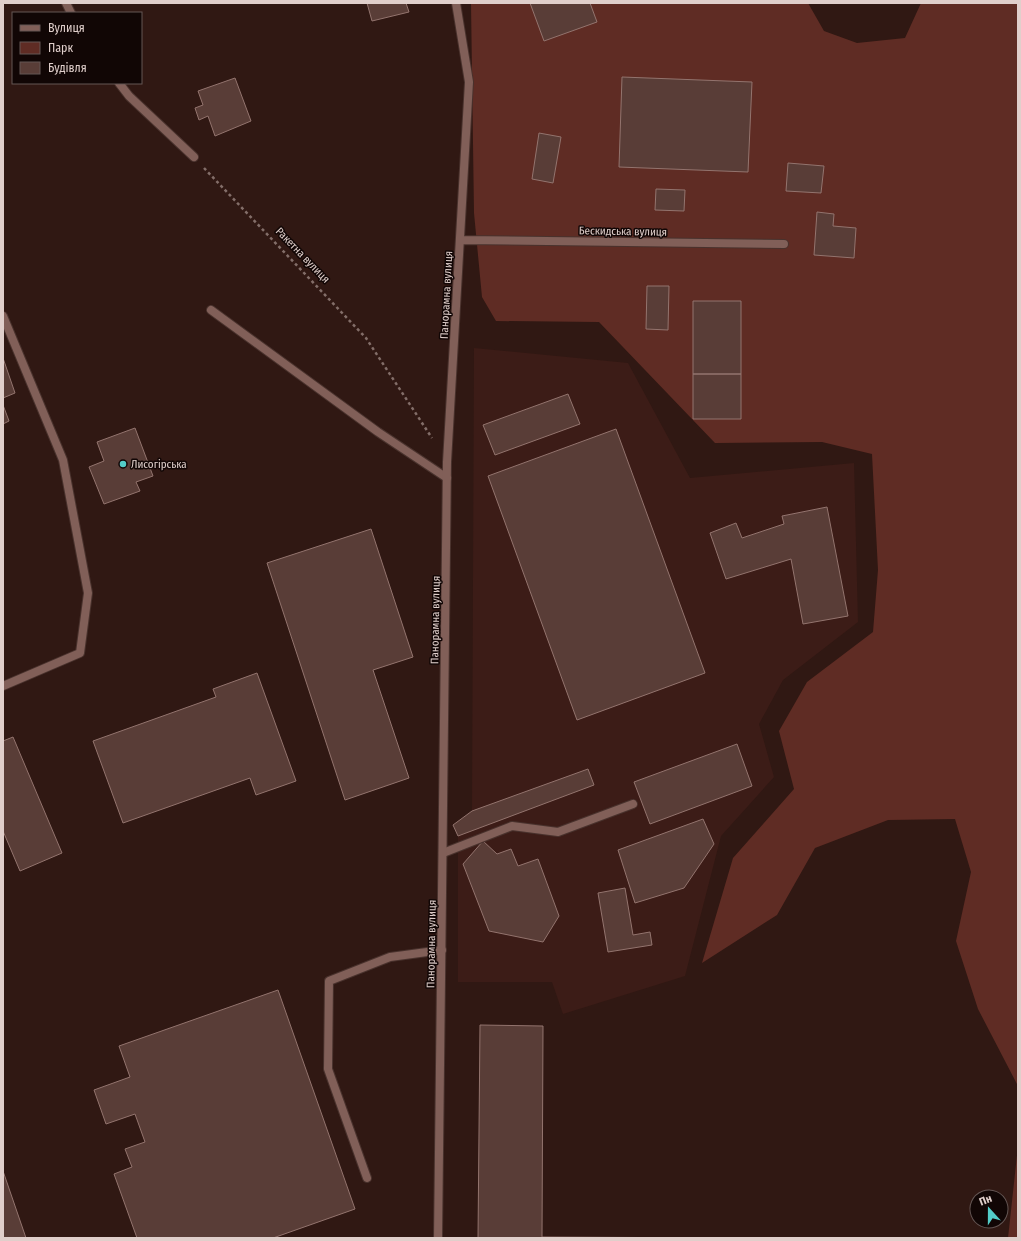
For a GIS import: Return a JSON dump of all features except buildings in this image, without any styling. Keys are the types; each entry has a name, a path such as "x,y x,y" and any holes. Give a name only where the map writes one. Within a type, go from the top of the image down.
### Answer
{"street":[{"path":"66,3 70,12"},
{"name":"Панорамна вулиця","path":"438,1238 447,462 469,82 456,3"},
{"path":"120,84 130,96 194,157"},
{"name":"Бескидська вулиця","path":"461,240 784,244"},
{"path":"211,310 378,432 447,478"},
{"path":"3,316 63,460 88,593 80,653 3,686"},
{"path":"443,853 512,826 558,832 633,804"},
{"path":"367,1178 328,1069 329,981 390,957 442,950"}],"path":[{"name":"Ракетна вулиця","path":"194,157 366,338 447,462"}],"shaded area":[{"path":"474,348 628,363 690,478 854,463 858,622 783,680 759,724 774,777 721,836 685,976 563,1014 552,982 458,982 458,836 454,825 472,811"}],"green space":[{"path":"471,3 808,3 824,31 857,43 905,38 921,3 1018,3 1018,1086 978,1009 956,941 971,872 955,819 888,820 815,848 777,915 702,963 733,858 794,789 779,731 807,682 873,632 878,570 872,454 822,442 715,443 599,322 496,321 482,297 474,213"},
{"path":"1018,1146 1018,1238 1008,1238"}],"place":[{"name":"Лисогірська","path":"123,464"}]}
